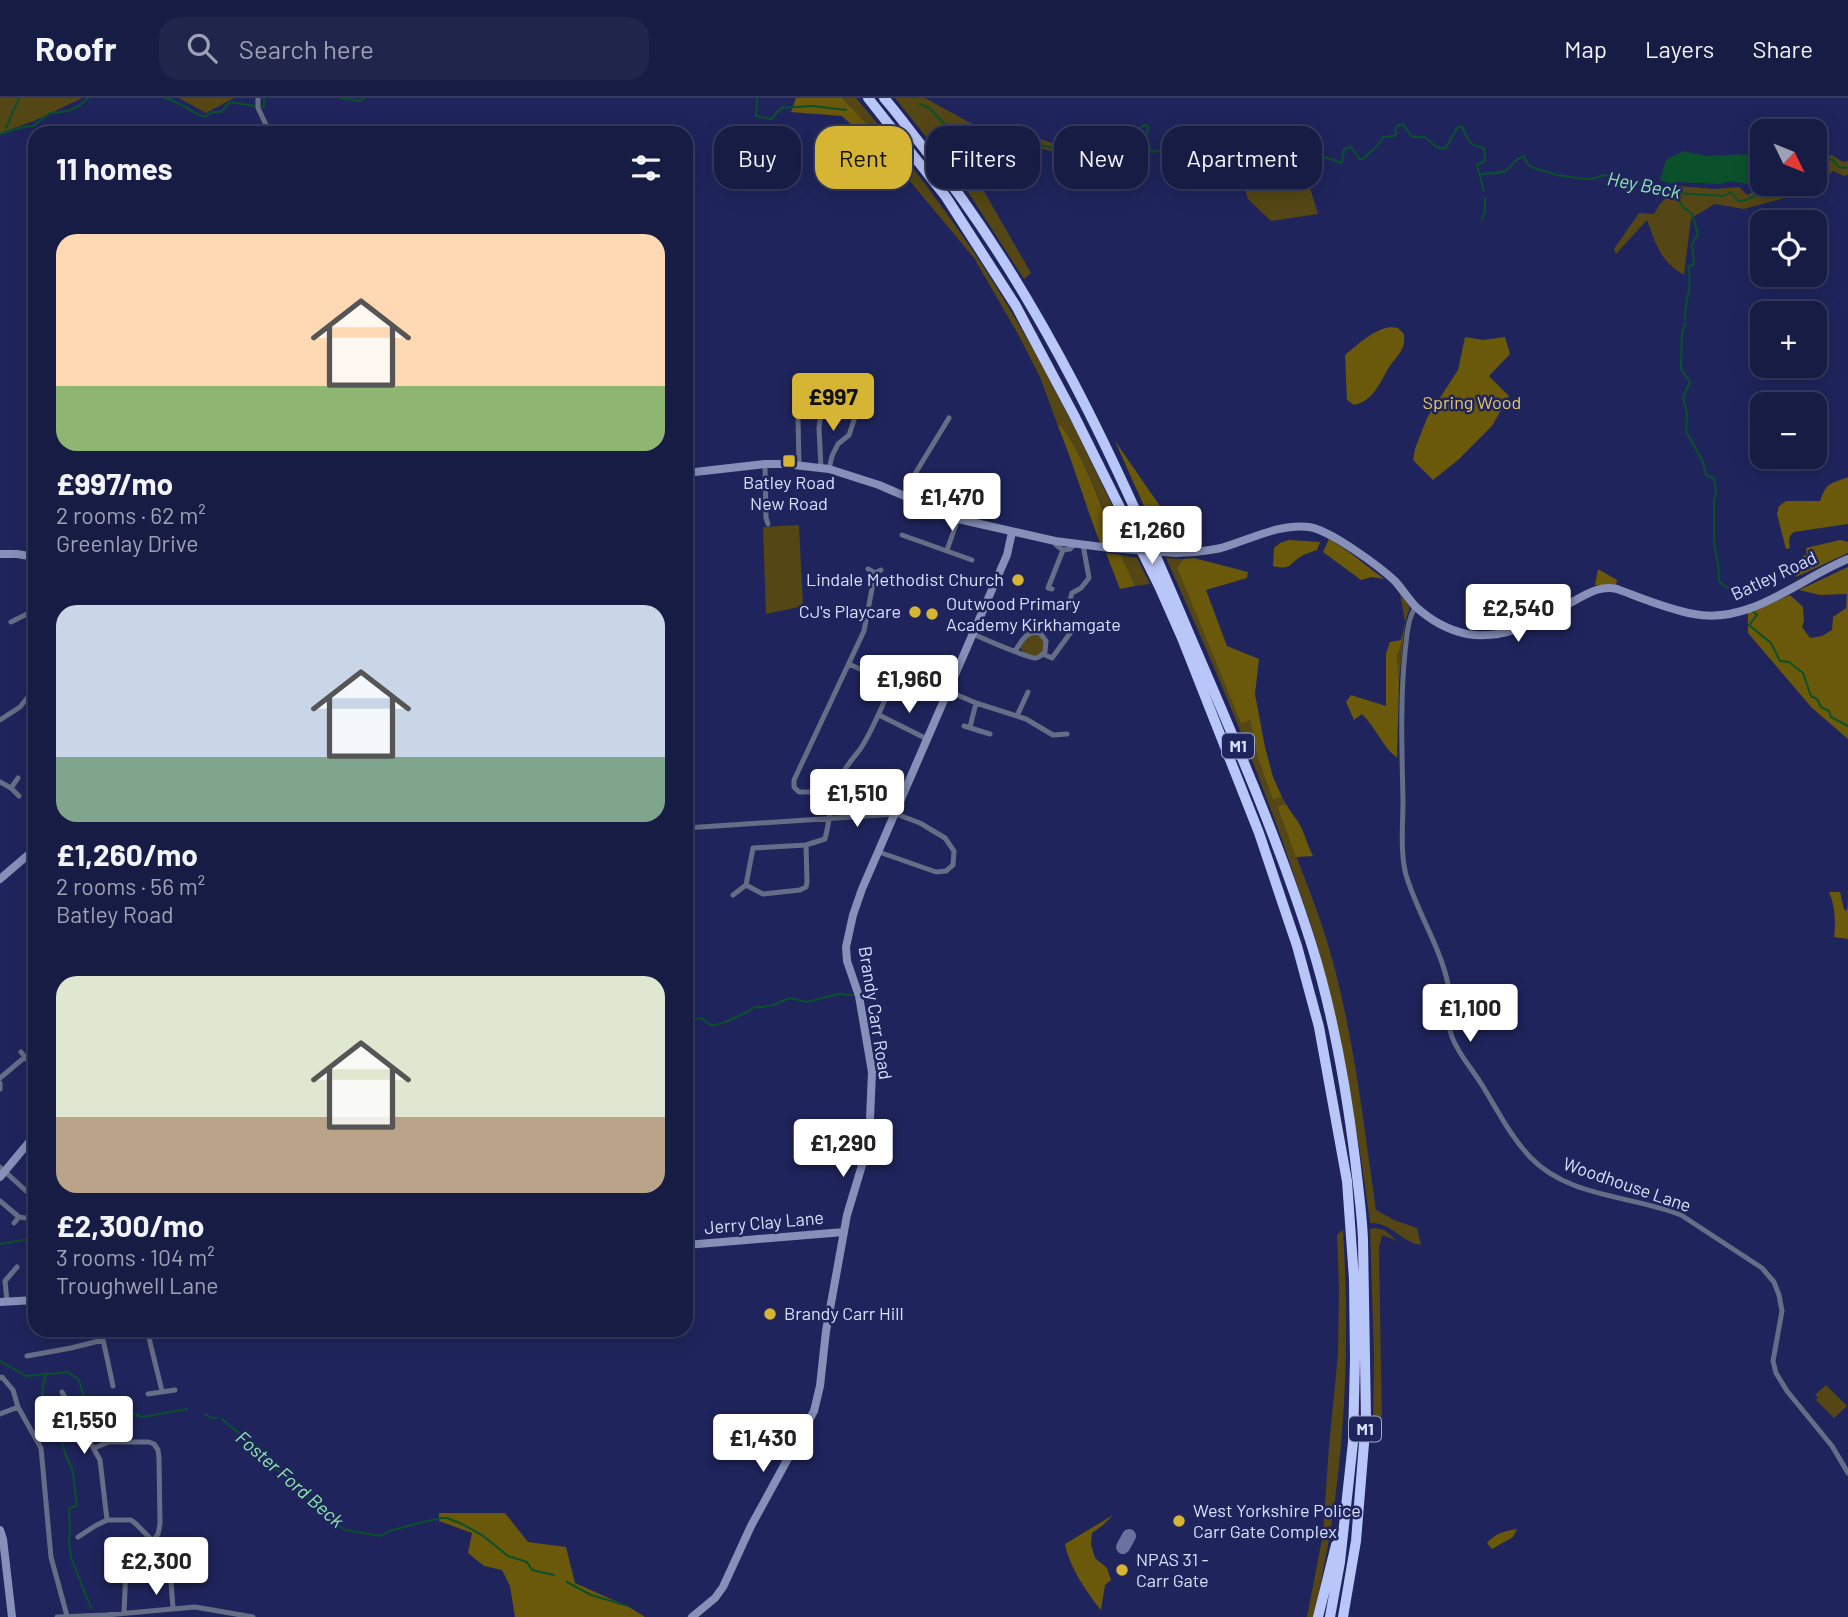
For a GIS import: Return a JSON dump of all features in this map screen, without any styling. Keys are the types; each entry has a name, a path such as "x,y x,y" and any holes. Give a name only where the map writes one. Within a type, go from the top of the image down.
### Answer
{"highway":[{"name":"M1","path":"868,98 946,197 1006,289 1074,415 1182,638 1259,833 1297,946 1319,1027 1347,1181 1350,1220 1355,1359 1353,1442 1340,1562 1330,1617"},
{"name":"M1","path":"884,98 957,189 1029,300 1089,412 1145,528 1235,738 1311,944 1333,1028 1349,1110 1363,1240 1366,1419 1356,1541 1343,1617"},
{"path":"1318,1617 1348,1500"},
{"path":"1350,1617 1356,1570 1356,1541"}],"street":[{"path":"258,99 258,108 267,126"},
{"path":"795,393 799,466"},
{"path":"823,396 819,428 825,469"},
{"path":"905,496 910,482 949,418"},
{"path":"825,469 838,444 849,435 852,421"},
{"path":"765,464 768,524"},
{"name":"Batley Road","path":"693,472 765,464 825,469 852,475 958,519 1055,541 1110,548 1194,552 1281,530 1309,527 1334,536 1386,573 1416,607 1446,627 1467,634 1510,632 1525,627 1587,594 1608,587 1696,615 1714,616 1746,610 1848,559"},
{"path":"947,550 958,519"},
{"name":"Brandy Carr Road","path":"692,1617 715,1598 723,1587 751,1526 814,1411 847,1215 869,1142 872,1072 859,996 846,947 856,908 1007,555 1012,532"},
{"path":"902,535 972,560"},
{"path":"1055,541 1063,551"},
{"path":"1063,551 1079,545 1089,578 1081,588 1074,591 1068,607"},
{"path":"1052,589 1048,588 1063,551"},
{"path":"0,554 28,556"},
{"path":"834,792 799,792 794,787 794,780 864,631 878,572 868,569"},
{"name":"Woodhouse Lane","path":"1416,607 1409,621 1402,682 1406,874 1448,983 1448,1022 1454,1043 1510,1133 1539,1165 1561,1179 1591,1191 1681,1216 1762,1268 1774,1283 1782,1311 1773,1361 1776,1373 1832,1447 1848,1473"},
{"path":"10,623 28,614"},
{"path":"972,634 1015,651 1034,658 1043,654 1046,641 1036,632 1026,635 1015,651"},
{"path":"1043,654 1052,658 1071,632"},
{"path":"733,895 746,885 753,848 806,845 825,839 834,792 845,768 858,752 879,715 890,688 888,683 849,664"},
{"path":"948,691 1026,719 1053,735 1067,734"},
{"path":"1017,716 1029,693"},
{"path":"0,720 26,698"},
{"path":"976,703 967,726 990,734"},
{"path":"879,715 927,739"},
{"path":"12,788 18,778"},
{"path":"0,782 12,788 19,796"},
{"path":"693,827 896,814 920,823 945,838 954,851 953,865 946,871 936,872 879,852"},
{"path":"746,885 763,894 806,887 806,845"},
{"path":"0,879 28,855"},
{"path":"0,1089 0,1081 23,1055 28,1061"},
{"path":"28,1144 2,1171 28,1193"},
{"path":"0,1201 22,1218 14,1223"},
{"name":"Jerry Clay Lane","path":"693,1244 844,1232"},
{"path":"18,1267 5,1281 3,1302 28,1300"},
{"path":"102,1337 113,1386"},
{"path":"149,1337 162,1391"},
{"path":"27,1356 44,1349 71,1348 103,1340"},
{"path":"0,1378 13,1390 18,1407 41,1448 51,1557 67,1616"},
{"path":"148,1394 175,1390"},
{"path":"62,1392 71,1403 102,1465 107,1520"},
{"path":"0,1414 18,1407"},
{"path":"94,1448 109,1442 149,1441 156,1446 159,1458 160,1524 153,1541"},
{"path":"78,1537 107,1520 133,1521 167,1553 171,1561 173,1608"},
{"path":"0,1530 3,1539 3,1576 12,1617"},
{"path":"124,1613 126,1568"},
{"path":"57,1617 106,1616 199,1607 253,1617"},
{"path":"199,1607 199,1617"}],"shaded area":[{"path":"0,98 82,98 34,121 0,133"},
{"path":"179,98 234,98 206,113"},
{"path":"842,98 856,98 879,126 862,126 865,122"},
{"path":"895,98 925,98 976,126 926,126 926,137"},
{"path":"1040,139 1054,144 1054,153 1041,149"},
{"path":"1683,151 1706,156 1750,154 1750,184 1729,181 1721,184 1671,184 1660,180 1666,160"},
{"path":"1832,155 1843,162 1848,161 1848,175 1833,171 1827,176 1827,156"},
{"path":"912,167 973,251 1017,321 1057,394 1130,543 1115,542 1085,467 1061,425 1058,426 1040,377 974,258 912,184"},
{"path":"1677,186 1716,189 1739,187 1747,195 1791,196 1744,209 1715,204 1691,218 1684,275 1664,258 1647,220 1616,254 1614,249 1639,213 1654,214"},
{"path":"966,189 983,189 1031,273 1024,279"},
{"path":"1245,189 1310,189 1318,214 1271,221 1248,199"},
{"path":"799,525 803,606 766,614 763,527"},
{"path":"1121,555 1137,558 1150,584 1135,586"},
{"path":"1166,558 1183,559 1177,568 1241,722 1250,720 1257,756 1273,800 1282,797 1286,804 1277,806 1321,923 1341,993 1376,1210 1417,1228 1421,1245 1384,1226 1370,1223 1335,1016 1315,938 1249,753"},
{"path":"1400,593 1410,607 1405,622"},
{"path":"1405,622 1399,682 1397,656"},
{"path":"1033,634 1044,641 1043,652 1035,656 1023,652 1020,647 1027,637"},
{"path":"1370,1229 1384,1230 1398,1241 1382,1235 1379,1247 1382,1427 1373,1428"},
{"path":"1343,1230 1346,1328 1343,1425 1324,1569 1313,1617 1307,1617 1323,1534 1338,1354 1337,1235"},
{"path":"1826,1385 1847,1406 1834,1418 1816,1400 1818,1398 1815,1395"}],"green space":[{"path":"796,98 842,98 866,123 863,126 853,126 842,116 791,112"},
{"path":"1390,327 1398,328 1404,334 1402,349 1371,396 1354,405 1347,400 1345,355 1372,334"},
{"name":"Spring Wood","path":"1465,337 1483,340 1505,337 1510,354 1489,376 1509,396 1492,426 1458,460 1433,480 1413,460 1415,449 1427,418 1458,370"},
{"path":"1061,425 1085,467 1115,542 1100,543 1058,426"},
{"path":"1115,441 1162,509 1182,545 1161,544"},
{"path":"1848,477 1848,524 1794,532 1789,541 1790,548 1786,549 1777,514 1779,506 1786,501 1820,501 1827,486"},
{"path":"1329,539 1384,579 1372,577 1361,580 1323,552"},
{"path":"1289,540 1320,542 1317,550 1288,566 1273,566 1274,548"},
{"path":"1840,540 1848,542 1848,553 1796,577 1799,561 1807,554 1806,548"},
{"path":"1106,553 1121,555 1135,586 1120,589"},
{"path":"1194,558 1248,572 1247,578 1206,590 1227,646 1259,659 1255,694 1265,747 1282,797 1273,800 1257,756 1250,720 1241,723 1177,568 1183,559"},
{"path":"1848,567 1848,739 1812,708 1748,633 1748,613 1790,595 1803,607 1802,627 1810,638 1822,636 1832,630 1833,617 1846,608 1847,594 1820,595 1799,590"},
{"path":"1598,569 1617,580 1616,585 1595,585"},
{"path":"1402,640 1397,656 1397,758 1362,714 1354,720 1346,702 1351,695 1386,706 1386,653 1390,642"},
{"path":"1286,804 1300,826 1313,856 1296,857 1277,806"},
{"path":"1829,892 1840,892 1844,909 1847,911 1848,898 1848,939 1834,937 1835,915"},
{"path":"439,1513 505,1513 528,1542 566,1547 575,1583 645,1617 515,1617 510,1586 502,1570 484,1566 468,1553 472,1533 439,1521"},
{"path":"1113,1515 1092,1533 1091,1544 1095,1558 1107,1568 1111,1580 1105,1585 1101,1610 1079,1579 1065,1544"},
{"path":"1517,1529 1513,1537 1492,1549 1487,1543 1500,1533"}],"waterway":[{"path":"6,128 19,98"},
{"path":"33,126 50,113 68,111 88,98"},
{"path":"165,98 205,117 212,112 221,112 230,102 255,106"},
{"path":"260,107 264,107 264,98"},
{"path":"341,98 359,101 365,98"},
{"path":"757,98 756,116 771,119 781,108 813,106 846,110"},
{"path":"920,104 929,108 961,141 982,152 992,145 1013,148 1032,143 1086,156 1100,150 1110,152 1127,147 1138,129 1146,125 1148,143 1153,152 1179,145 1185,156 1193,158 1210,146 1227,144 1239,155 1271,159 1275,155 1270,149 1271,145 1287,138 1302,149 1342,163 1344,149 1351,147 1360,159 1363,159 1383,137 1395,136 1397,126 1403,124 1412,137 1425,137 1436,147 1442,148 1446,148 1457,128 1462,126 1469,141 1484,148 1485,161 1477,165 1484,191"},
{"path":"0,134 28,126"},
{"name":"Hey Beck","path":"1481,174 1505,171 1524,156 1531,167 1557,175 1584,179 1604,175 1675,193 1724,196 1731,192 1738,201 1755,196"},
{"name":"Hey Beck","path":"1827,159 1833,160 1839,167 1848,168"},
{"path":"1676,194 1682,206 1692,214 1698,234 1692,244 1694,264 1688,267 1690,281 1685,318"},
{"path":"1482,220 1485,198"},
{"path":"1685,323 1682,333 1681,369 1690,382 1683,397 1687,414 1686,431 1703,462 1706,475 1714,478 1714,542 1719,581 1733,591 1739,600"},
{"path":"1753,611 1757,615 1749,625 1771,643 1780,661 1789,662 1803,673 1811,696 1817,699 1821,707 1829,711 1831,717 1848,726"},
{"path":"693,1015 695,1019 702,1018 708,1024 715,1025 755,1007 772,1005 789,998 807,1002 838,994 853,995"},
{"path":"0,1244 28,1239"},
{"name":"Foster Ford Beck","path":"0,1361 26,1376 68,1372 79,1380 85,1401 142,1417 187,1409"},
{"path":"46,1374 42,1399 60,1436 73,1472 77,1506 69,1508 71,1558 91,1608"},
{"name":"Foster Ford Beck","path":"205,1414 217,1418"},
{"name":"Foster Ford Beck","path":"222,1419 276,1469 292,1479 294,1486 345,1530 381,1536 389,1531 447,1518 482,1535 508,1556 527,1562 532,1570 554,1575"},
{"name":"Foster Ford Beck","path":"567,1582 591,1595 628,1606"}],"taxiway":[{"path":"1123,1547 1129,1536"}],"place":[{"name":"Batley Road New Road","path":"789,461"},
{"name":"Lindale Methodist Church","path":"1018,580"},
{"name":"CJ's Playcare","path":"915,612"},
{"name":"Outwood Primary Academy Kirkhamgate","path":"932,614"},
{"name":"Brandy Carr Hill","path":"770,1314"},
{"name":"West Yorkshire Police Carr Gate Complex","path":"1179,1521"},
{"name":"NPAS 31 - Carr Gate","path":"1122,1570"}]}
